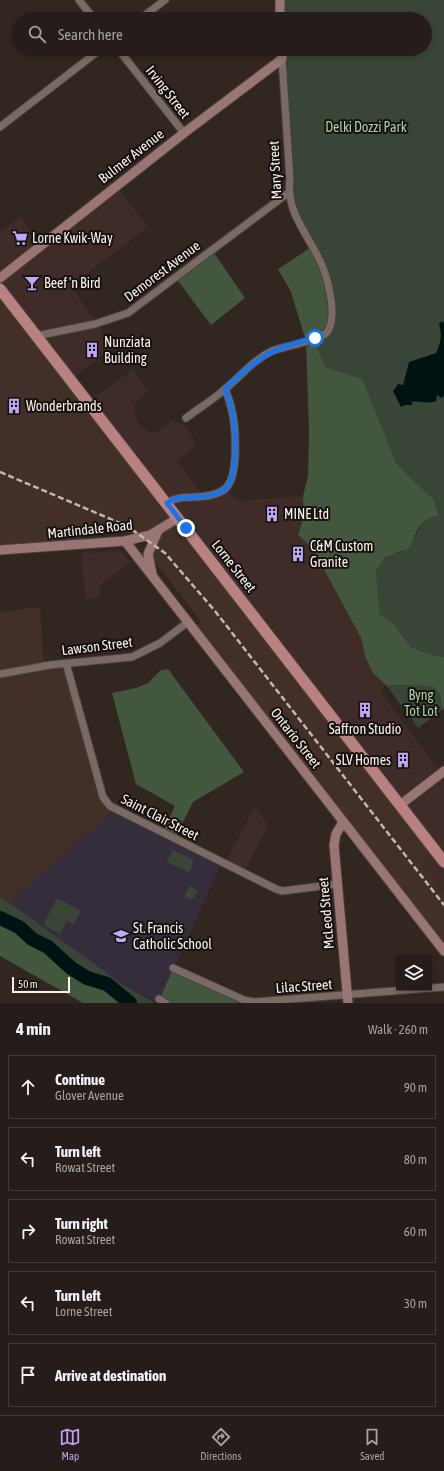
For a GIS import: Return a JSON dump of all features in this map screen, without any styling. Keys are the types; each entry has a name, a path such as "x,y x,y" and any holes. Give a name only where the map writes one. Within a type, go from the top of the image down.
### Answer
{"main road":[{"name":"Lorne Street","path":"0,289 444,862"}],"street":[{"path":"79,0 88,12"},
{"path":"149,12 165,0"},
{"path":"280,0 280,12"},
{"path":"0,127 92,56"},
{"name":"Irving Street","path":"124,56 184,133"},
{"name":"Bulmer Avenue","path":"0,278 184,133 282,59"},
{"name":"Mary Street","path":"225,389 256,360 269,352 293,343 320,337 326,334 330,329 332,306 325,273 320,259 292,209 288,193 290,179 282,59"},
{"name":"Demorest Avenue","path":"36,336 95,324 128,313 288,193"},
{"path":"167,503 175,498 213,495 225,489 231,480 235,454 234,427 232,407 225,389 186,418"},
{"name":"Martindale Road","path":"0,550 125,541 150,535 178,518"},
{"path":"154,579 148,554 158,531"},
{"name":"Ontario Street","path":"125,541 444,951"},
{"name":"Lawson Street","path":"0,674 66,663 132,657 160,643 188,622"},
{"name":"Saint Clair Street","path":"66,663 104,796 110,806 276,889 282,891 338,884"},
{"path":"400,805 444,771"},
{"name":"McLeod Street","path":"343,822 334,839 348,999"},
{"name":"Lilac Street","path":"173,968 244,1000 253,1002 348,999 444,987"}],"shaded area":[{"path":"117,187 148,227 71,286 113,348 71,379 0,288 0,232 20,217 42,246"},
{"path":"0,288 431,844 422,863 444,895 444,951 193,628 201,622 152,556 152,550 158,532 137,539 125,531 81,533 82,545 0,551"},
{"path":"442,321 444,323 444,396 441,398 437,395 436,401 426,403 412,402 412,405 405,405 401,407 393,391 398,384 403,385 409,362 436,353 440,339 439,324"},
{"path":"133,369 148,391 134,406 137,420 143,428 149,432 155,433 173,420 185,426 196,442 191,451 177,461 204,496 226,489 237,501 303,496 304,516 298,535 309,545 319,560 361,638 365,656 386,685 380,691 444,777 444,895 89,402"},
{"path":"120,551 130,562 100,585 100,598 85,599 82,553"},
{"path":"40,607 44,666 67,664 104,796 115,809 9,903 0,896 0,612"},
{"path":"255,806 268,825 244,872 225,863"},
{"name":"St. Francis Catholic School","path":"115,809 222,862 158,1003 122,984 9,903"}],"green space":[{"name":"Delki Dozzi Park","path":"280,0 444,0 444,657 426,653 411,647 394,624 380,615 376,571 386,558 401,552 410,543 417,534 423,521 439,515 396,463 386,441 337,371 325,367 313,339 330,288 293,209 282,56 432,56 432,12 281,12"},
{"path":"313,246 325,273 330,329 314,339 325,367 362,379 396,463 433,499 439,516 426,519 417,531 409,548 386,557 376,571 380,615 394,624 411,647 426,653 444,657 444,708 442,710 440,694 432,686 386,685 373,673 365,656 361,638 319,560 309,545 298,535 304,516 303,496 308,476 309,431 306,341 291,292 278,269"},
{"path":"212,250 245,298 211,325 176,278"},
{"path":"168,669 244,772 193,802 175,838 163,832 175,806 136,784 112,693 136,688 148,683 161,670"},
{"name":"Byng Tot Lot","path":"386,685 432,686 440,694 442,710 418,728"},
{"path":"173,850 194,860 189,873 167,862"},
{"path":"189,886 198,892 194,898 190,899 184,897"},
{"path":"0,896 122,984 155,1003 131,1003 107,983 86,977 71,967 49,946 32,939 19,926 0,917"},
{"path":"57,898 81,911 73,924 67,921 60,934 43,925"},
{"path":"0,917 19,926 32,939 49,946 71,967 86,977 107,983 131,1003 83,1003 0,956"},
{"path":"173,969 244,1001 281,1003 167,1003 160,998"}],"waterway":[{"path":"0,918 19,927 32,939 48,947 71,968 87,978 107,984 130,1003"}],"railway":[{"path":"0,472 120,523 165,553 215,611 444,905"}],"place":[{"name":"Lorne Kwik-Way","path":"20,238"},
{"name":"Beef 'n Bird","path":"32,283"},
{"name":"Nunziata Building","path":"92,350"},
{"name":"Wonderbrands","path":"14,406"},
{"name":"MINE Ltd","path":"272,514"},
{"name":"C&M Custom Granite","path":"298,554"},
{"name":"Saffron Studio","path":"365,710"},
{"name":"SLV Homes","path":"403,760"},
{"name":"St. Francis Catholic School","path":"121,936"}],"route":[{"path":"186,528 167,503 175,498 213,495 225,489 231,480 235,454 234,427 232,407 225,389 256,360 269,352 293,343 315,338"}]}
